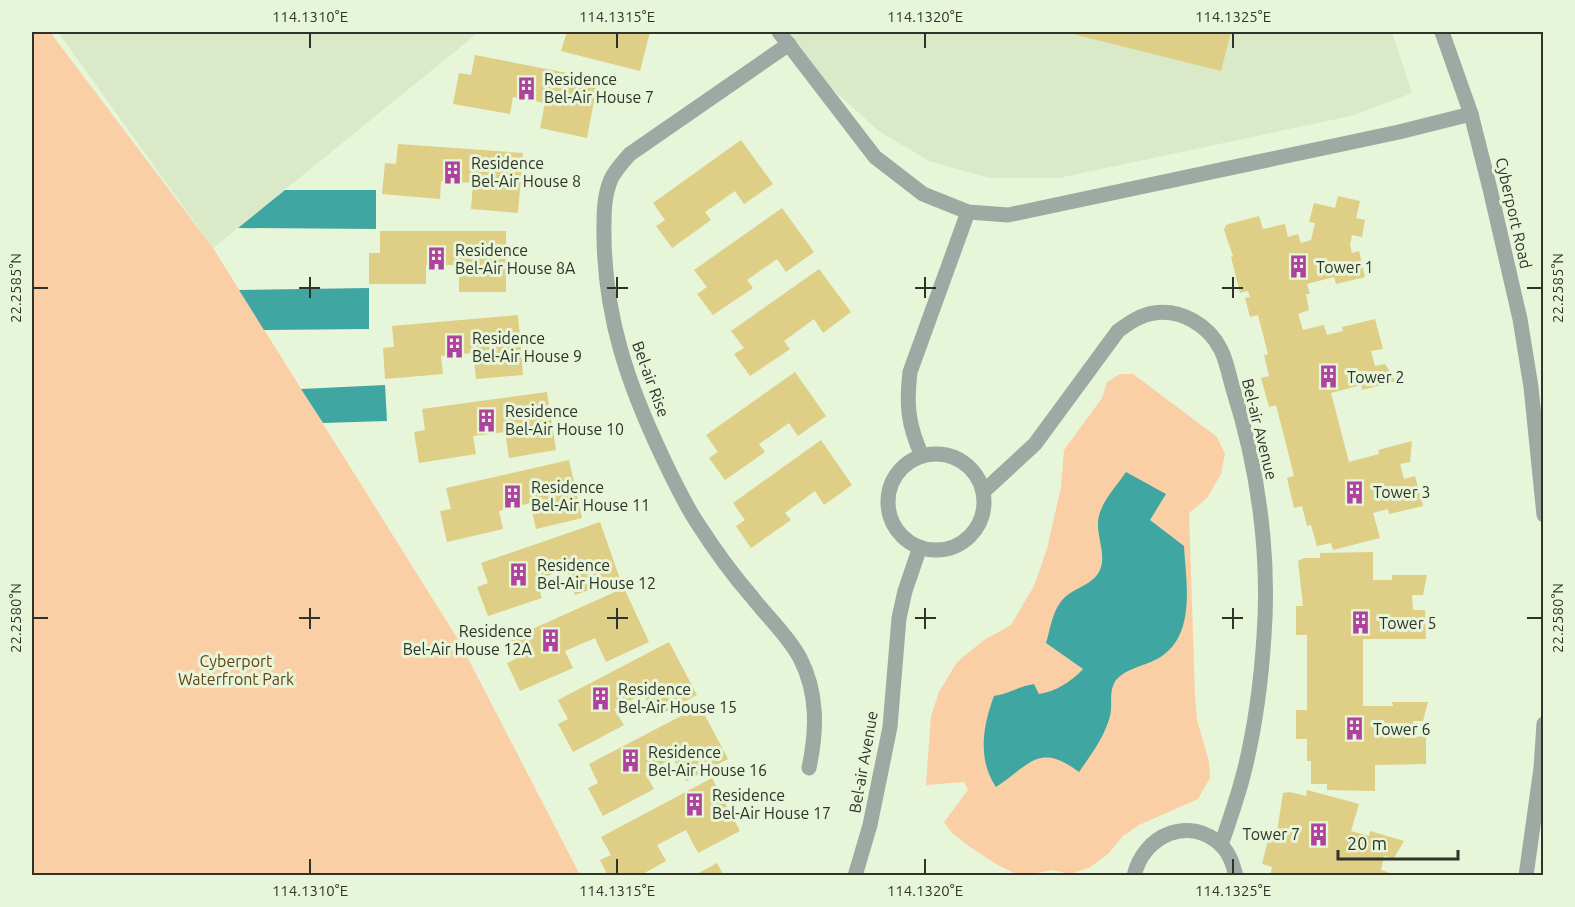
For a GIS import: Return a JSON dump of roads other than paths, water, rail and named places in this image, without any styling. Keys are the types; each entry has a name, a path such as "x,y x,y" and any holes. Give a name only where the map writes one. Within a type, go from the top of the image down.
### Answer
{"street":[{"path":"779,32 875,157 923,194 968,212 1008,215 1471,114"},
{"name":"Cyberport Road","path":"1442,32 1471,114 1520,319 1531,387 1544,515"},
{"name":"Bel-air Rise","path":"789,44 630,154 619,165 606,194 604,256 619,348 633,393 673,479 696,522 723,561 753,599 786,634 800,659 810,685 816,713 815,741 810,768"},
{"path":"921,456 908,415 907,393 910,372 968,212"},
{"name":"Bel-air Avenue","path":"983,492 1035,444 1118,331 1134,319 1153,313 1174,313 1193,319 1221,349 1242,418 1257,489 1264,561 1264,634 1258,706 1243,776 1221,845"},
{"path":"938,454 953,457 966,465 977,477 983,492 983,508 978,524 967,538 953,546 936,550 920,547 906,540 896,529 890,515 888,501 890,486 897,473 908,462 921,456 938,454"},
{"name":"Bel-air Avenue","path":"855,876 870,825 888,737 899,618 905,591 920,547"},
{"path":"1526,876 1541,768 1544,724"},
{"path":"1134,876 1137,864 1146,849 1158,838 1174,832 1191,831 1207,836 1221,845 1231,859 1236,876"}],"water":[{"path":"285,190 376,190 376,229 238,228"},
{"path":"369,288 369,329 264,330 239,290"},
{"path":"385,385 387,421 323,423 301,389"},
{"path":"1126,472 1166,494 1150,520 1184,546 1187,592 1184,623 1170,649 1157,659 1130,670 1116,680 1112,689 1111,711 1105,731 1079,772 1053,758 1043,758 1034,760 996,787 986,765 984,754 985,730 994,696 1034,684 1039,694 1045,693 1063,685 1083,669 1046,643 1053,617 1060,603 1070,593 1088,583 1098,574 1102,557 1098,530 1099,518 1108,497"}],"place":[{"name":"Residence Bel-Air House 7","path":"526,88"},
{"name":"Residence Bel-Air House 8","path":"453,172"},
{"name":"Residence Bel-Air House 8A","path":"437,259"},
{"name":"Tower 1","path":"1298,267"},
{"name":"Residence Bel-Air House 9","path":"454,347"},
{"name":"Tower 2","path":"1329,377"},
{"name":"Residence Bel-Air House 10","path":"487,420"},
{"name":"Tower 3","path":"1355,492"},
{"name":"Residence Bel-Air House 11","path":"513,496"},
{"name":"Residence Bel-Air House 12","path":"519,574"},
{"name":"Tower 5","path":"1361,623"},
{"name":"Residence Bel-Air House 12A","path":"550,640"},
{"name":"Residence Bel-Air House 15","path":"600,698"},
{"name":"Tower 6","path":"1355,729"},
{"name":"Residence Bel-Air House 16","path":"630,761"},
{"name":"Residence Bel-Air House 17","path":"694,804"},
{"name":"Tower 7","path":"1318,834"}],"park label":[{"name":"Cyberport Waterfront Park","path":"236,670"}]}
